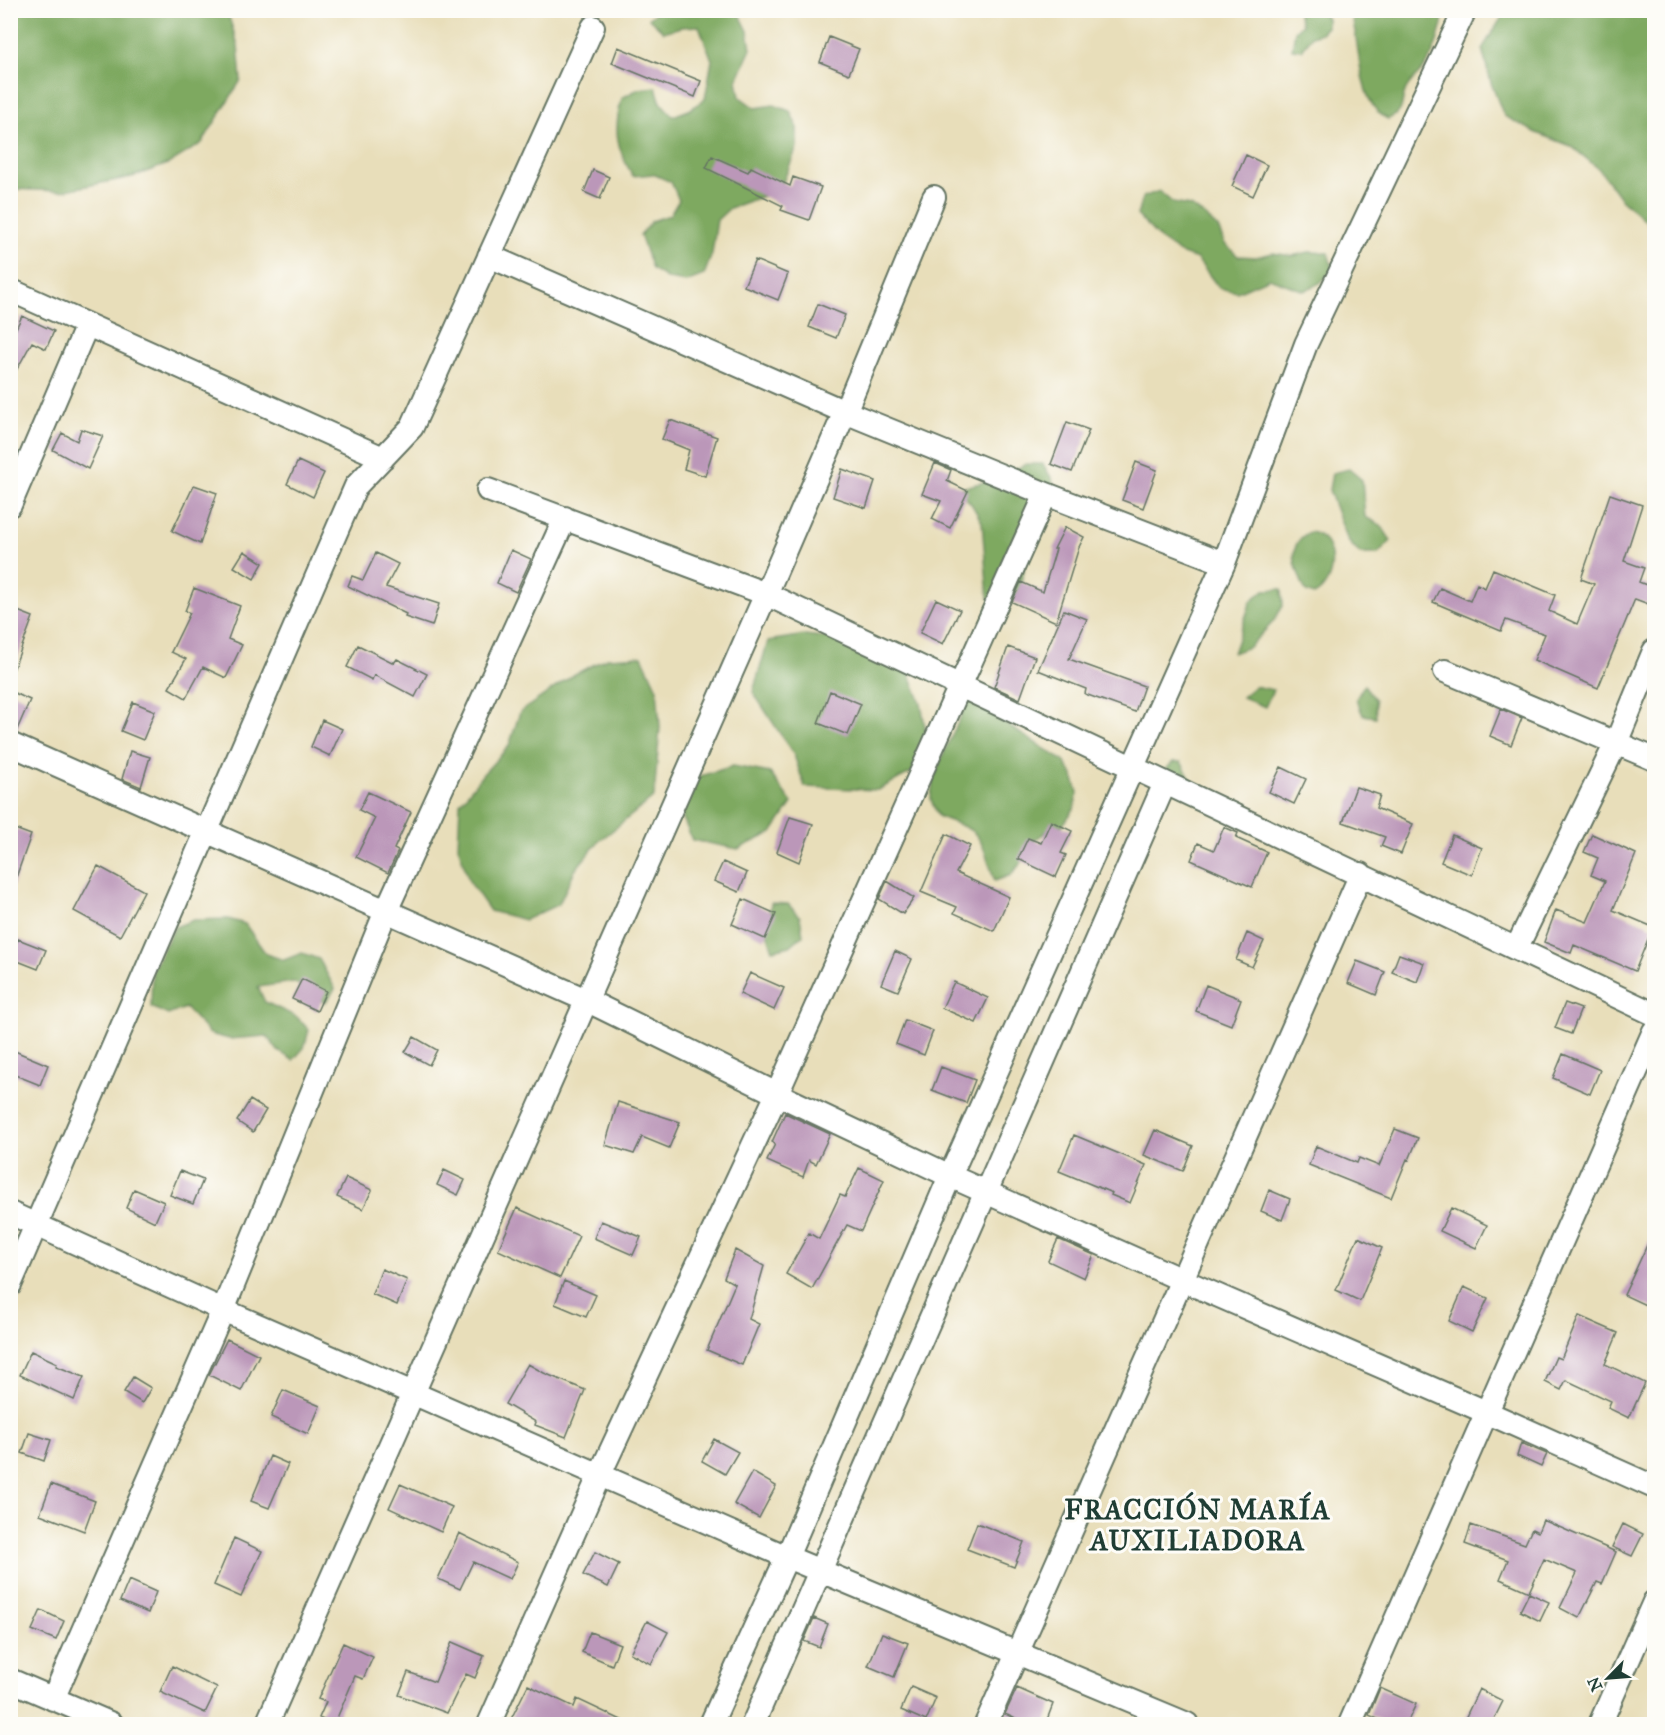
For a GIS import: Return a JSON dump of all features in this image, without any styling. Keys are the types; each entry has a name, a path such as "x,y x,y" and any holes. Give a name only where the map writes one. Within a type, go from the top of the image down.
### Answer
{"street":[{"path":"711,1725 787,1557 950,1176 1224,563 1306,344 1465,10"},
{"path":"10,1286 356,486 412,427 593,27"},
{"path":"267,1725 766,594 845,412 934,197"},
{"path":"489,256 845,412 1224,563"},
{"path":"10,290 383,458"},
{"path":"10,505 87,325"},
{"path":"488,490 766,594 1517,947 1654,1014"},
{"path":"489,1725 600,1474 777,1094 1046,494"},
{"path":"53,1698 224,1310 386,911 565,518"},
{"path":"1517,947 1616,743 1654,651"},
{"path":"1445,671 1654,759"},
{"path":"10,744 586,1000 950,1176 1654,1487"},
{"path":"753,1725 1165,783"},
{"path":"986,1725 1361,874"},
{"path":"1350,1725 1654,1030"},
{"path":"10,1213 224,1310 787,1557 1187,1725"},
{"path":"1600,1725 1654,1602"},
{"path":"10,1680 112,1725"}],"green space":[{"path":"11,10 227,11 238,45 241,80 202,143 168,164 132,177 61,191 11,189"},
{"path":"1511,10 1654,11 1654,228 1620,198 1599,169 1571,146 1537,133 1504,116 1491,83 1482,49 1502,17"},
{"path":"658,11 738,11 748,31 751,49 737,80 740,97 755,108 774,105 790,111 797,127 797,147 783,182 766,195 730,208 717,220 712,254 704,275 686,282 668,279 652,269 640,235 652,221 670,215 679,200 671,182 653,174 633,176 623,157 617,129 622,98 638,89 656,87 661,103 673,116 689,110 705,99 712,60 699,26 681,27 664,32 649,18"},
{"path":"1297,11 1319,11 1327,19 1327,27 1321,33 1312,36 1302,50 1292,49 1295,31 1302,24"},
{"path":"1350,11 1444,11 1435,48 1424,68 1406,89 1402,107 1398,113 1388,119 1377,111 1364,86"},
{"path":"1159,191 1173,203 1190,206 1205,216 1218,228 1225,244 1238,256 1256,257 1273,253 1292,256 1309,252 1328,253 1333,270 1320,283 1304,291 1269,278 1237,292 1219,288 1197,259 1180,253 1162,241 1137,215 1143,197"},
{"path":"1026,464 1043,464 1052,479 1056,495 1053,513 1046,529 1031,539 1023,554 1024,571 1020,590 1007,603 988,598 982,522 972,505 958,489 995,479"},
{"path":"1349,469 1362,480 1365,517 1381,525 1391,541 1378,554 1360,554 1348,541 1329,490 1332,473"},
{"path":"1310,532 1326,542 1332,561 1327,581 1314,595 1306,592 1294,559 1297,544"},
{"path":"1282,589 1283,606 1273,622 1249,647 1233,653 1251,601 1264,590"},
{"path":"805,635 842,639 909,672 921,703 927,738 912,772 878,790 805,787 794,755 753,692 768,641"},
{"path":"642,656 657,689 660,727 654,797 598,842 575,870 559,904 525,920 490,911 469,881 458,846 460,803 509,746 520,712 575,674 607,658"},
{"path":"1364,685 1375,699 1376,717 1363,715 1356,699"},
{"path":"1255,686 1273,690 1265,707 1242,697"},
{"path":"972,694 1004,723 1064,761 1073,776 1078,792 1074,809 1063,825 1046,832 1032,842 1025,858 1011,875 995,881 984,848 977,836 965,827 938,816 931,799 935,775"},
{"path":"1173,762 1181,762 1191,780 1187,788 1166,777 1167,768"},
{"path":"733,766 770,773 792,803 772,833 738,849 692,840 679,808 697,777"},
{"path":"771,903 788,904 800,917 803,935 790,946 773,950 767,933"},
{"path":"228,919 245,924 266,954 284,960 302,953 319,959 335,989 325,1003 294,982 258,987 265,1002 297,1017 309,1030 304,1048 293,1060 278,1051 267,1036 229,1039 210,1034 185,1008 168,1015 151,1007 152,970 175,927 193,920"}],"building":[{"path":"829,37 859,49 849,74 820,62"},
{"path":"618,47 701,81 695,97 612,63"},
{"path":"1246,155 1267,165 1253,196 1232,186"},
{"path":"712,156 748,172 751,167 790,186 793,177 821,187 809,220 781,210 783,206 706,168"},
{"path":"593,170 609,177 600,199 584,192"},
{"path":"755,260 788,274 778,300 744,286"},
{"path":"818,304 845,315 836,338 809,327"},
{"path":"22,316 54,331 46,349 32,342 10,382 10,341"},
{"path":"670,420 717,437 705,476 684,469 689,450 662,439"},
{"path":"1067,422 1089,430 1072,472 1051,464"},
{"path":"81,429 103,436 88,469 53,450 62,433 77,441"},
{"path":"298,461 324,473 313,497 287,484"},
{"path":"1136,462 1157,470 1143,508 1122,500"},
{"path":"935,463 951,470 947,481 968,491 950,528 932,519 941,501 922,494"},
{"path":"842,469 875,481 866,508 833,497"},
{"path":"194,485 217,493 200,544 172,531"},
{"path":"1610,494 1642,505 1624,561 1644,568 1639,582 1654,588 1654,596 1651,605 1635,599 1598,688 1534,660 1545,634 1506,620 1501,631 1433,602 1440,588 1470,601 1477,584 1485,588 1493,569 1555,595 1549,611 1577,624 1594,584 1581,579"},
{"path":"1065,527 1084,537 1056,622 1012,602 1021,582 1043,592 1056,549 1054,549"},
{"path":"511,550 531,559 516,592 497,583"},
{"path":"244,551 263,563 254,579 234,567"},
{"path":"376,553 398,564 386,587 439,604 432,626 405,617 406,614 348,586 352,576 363,580"},
{"path":"194,588 240,606 228,639 242,645 226,678 203,667 186,698 169,688 186,659 171,652 190,613 185,611"},
{"path":"936,599 960,610 943,644 920,633"},
{"path":"10,608 33,617 12,673 10,673"},
{"path":"1064,610 1087,619 1069,659 1144,686 1135,712 1085,694 1086,689 1038,670"},
{"path":"358,645 394,663 397,659 427,674 415,697 374,675 372,680 347,667"},
{"path":"1008,647 1035,657 1020,699 994,687"},
{"path":"10,691 30,700 16,732 10,731"},
{"path":"830,691 861,704 848,735 818,723"},
{"path":"133,702 155,711 143,740 121,731"},
{"path":"1501,709 1522,718 1511,745 1490,736"},
{"path":"322,720 342,729 330,756 311,747"},
{"path":"130,751 150,757 141,787 122,779"},
{"path":"1281,767 1306,779 1294,804 1269,792"},
{"path":"1356,787 1380,795 1376,808 1413,824 1401,854 1381,846 1385,837 1343,822"},
{"path":"368,792 411,812 394,849 398,851 388,873 356,857 375,818 359,810"},
{"path":"790,817 813,824 799,862 777,852"},
{"path":"1051,821 1072,831 1061,853 1066,855 1056,877 1018,859 1028,838 1041,843"},
{"path":"1224,827 1238,833 1236,838 1267,852 1252,887 1191,860 1198,843 1214,850"},
{"path":"15,829 31,835 13,886 10,885 10,841"},
{"path":"946,834 970,846 956,873 1009,897 994,931 954,913 957,907 921,892"},
{"path":"1592,834 1636,854 1613,910 1653,927 1635,971 1574,945 1571,953 1544,942 1556,910 1587,922 1605,881 1591,875 1598,858 1584,852"},
{"path":"1452,835 1482,848 1472,875 1441,862"},
{"path":"723,862 747,873 739,892 714,881"},
{"path":"98,866 144,891 120,936 74,911"},
{"path":"887,881 914,898 903,914 879,899"},
{"path":"743,899 776,914 765,939 732,924"},
{"path":"1247,933 1264,941 1252,967 1236,960"},
{"path":"18,939 46,950 38,969 10,958"},
{"path":"895,951 912,959 898,991 881,984"},
{"path":"1399,954 1424,963 1417,982 1392,972"},
{"path":"1357,961 1385,972 1376,995 1348,983"},
{"path":"750,973 784,988 774,1010 740,994"},
{"path":"302,979 326,991 317,1011 292,999"},
{"path":"954,982 988,998 976,1023 942,1008"},
{"path":"1206,985 1241,999 1231,1025 1196,1011"},
{"path":"1565,1003 1581,1009 1571,1034 1555,1028"},
{"path":"905,1020 933,1031 924,1055 896,1044"},
{"path":"414,1037 437,1050 429,1065 405,1052"},
{"path":"10,1049 48,1065 40,1085 10,1073"},
{"path":"1563,1054 1600,1070 1590,1094 1553,1078"},
{"path":"941,1067 975,1080 966,1103 932,1090"},
{"path":"250,1100 266,1110 253,1132 237,1121"},
{"path":"618,1102 680,1122 669,1148 642,1137 634,1154 605,1145"},
{"path":"785,1113 830,1134 816,1164 809,1160 803,1177 767,1161 775,1144 772,1142"},
{"path":"1395,1129 1418,1138 1391,1198 1309,1165 1316,1146 1357,1163 1359,1158 1379,1166"},
{"path":"1155,1130 1193,1146 1183,1171 1144,1155"},
{"path":"1074,1135 1146,1165 1130,1203 1059,1171"},
{"path":"859,1168 884,1180 861,1231 847,1225 812,1289 786,1274 809,1233 819,1239 840,1195 845,1197"},
{"path":"444,1170 465,1180 458,1195 437,1185"},
{"path":"180,1171 203,1180 193,1204 170,1195"},
{"path":"346,1178 372,1190 363,1209 337,1197"},
{"path":"134,1189 164,1202 155,1222 126,1208"},
{"path":"1269,1190 1290,1199 1282,1220 1261,1211"},
{"path":"517,1208 579,1236 560,1278 498,1250"},
{"path":"1451,1208 1487,1225 1476,1248 1440,1231"},
{"path":"601,1221 641,1237 633,1255 594,1238"},
{"path":"1654,1230 1654,1309 1624,1295"},
{"path":"1358,1237 1382,1248 1360,1301 1336,1290"},
{"path":"1058,1239 1094,1255 1084,1278 1048,1261"},
{"path":"735,1250 764,1266 749,1319 759,1324 742,1365 707,1350 735,1284 724,1278"},
{"path":"382,1269 407,1280 397,1305 372,1294"},
{"path":"564,1281 596,1295 586,1317 555,1304"},
{"path":"1464,1287 1488,1298 1472,1332 1449,1321"},
{"path":"1579,1316 1618,1333 1605,1364 1645,1383 1629,1418 1608,1408 1611,1401 1566,1380 1561,1390 1545,1382 1556,1357 1561,1359"},
{"path":"227,1339 259,1355 241,1391 209,1375"},
{"path":"31,1351 57,1363 56,1366 84,1377 74,1400 20,1375"},
{"path":"528,1364 585,1390 566,1437 535,1425 536,1422 505,1404"},
{"path":"133,1377 151,1388 142,1403 124,1392"},
{"path":"283,1390 320,1406 308,1434 271,1417"},
{"path":"29,1433 51,1440 44,1461 22,1453"},
{"path":"714,1439 738,1452 725,1474 702,1461"},
{"path":"1521,1443 1547,1454 1541,1467 1517,1456"},
{"path":"270,1456 288,1464 269,1508 251,1501"},
{"path":"752,1472 776,1486 759,1518 734,1504"},
{"path":"51,1484 95,1501 84,1531 40,1514"},
{"path":"400,1484 452,1507 441,1532 389,1508"},
{"path":"1543,1520 1616,1552 1602,1584 1597,1582 1579,1618 1560,1608 1577,1573 1544,1559 1529,1592 1500,1579 1508,1560 1465,1544 1471,1525 1525,1544 1532,1529 1538,1532"},
{"path":"977,1523 1024,1542 1014,1567 967,1549"},
{"path":"1623,1524 1643,1534 1632,1556 1612,1547"},
{"path":"459,1533 518,1562 510,1579 473,1562 460,1589 438,1579"},
{"path":"234,1538 262,1551 241,1597 214,1585"},
{"path":"595,1552 619,1564 608,1587 583,1575"},
{"path":"129,1580 156,1592 148,1613 120,1601"},
{"path":"1529,1593 1549,1602 1540,1621 1520,1611"},
{"path":"41,1610 64,1621 56,1640 32,1630"},
{"path":"814,1618 828,1624 819,1647 804,1641"},
{"path":"647,1621 668,1632 651,1664 630,1653"},
{"path":"590,1632 620,1644 612,1665 582,1652"},
{"path":"882,1633 908,1643 894,1677 868,1666"},
{"path":"452,1642 484,1656 475,1678 466,1674 447,1713 399,1695 408,1672 435,1682"},
{"path":"343,1643 373,1657 363,1679 355,1676 334,1725 319,1718 326,1702 318,1699"},
{"path":"172,1666 217,1688 205,1713 160,1692"},
{"path":"528,1685 574,1707 577,1699 632,1725 508,1725"},
{"path":"911,1687 936,1698 926,1721 901,1710"},
{"path":"1017,1688 1053,1704 1045,1725 1029,1725 1005,1714"},
{"path":"1380,1688 1416,1704 1406,1725 1390,1725 1369,1715"},
{"path":"1479,1689 1503,1701 1491,1725 1462,1725"}],"district":[{"name":"FRACCIÓN MARÍA AUXILIADORA","path":"1198,1526"}]}
